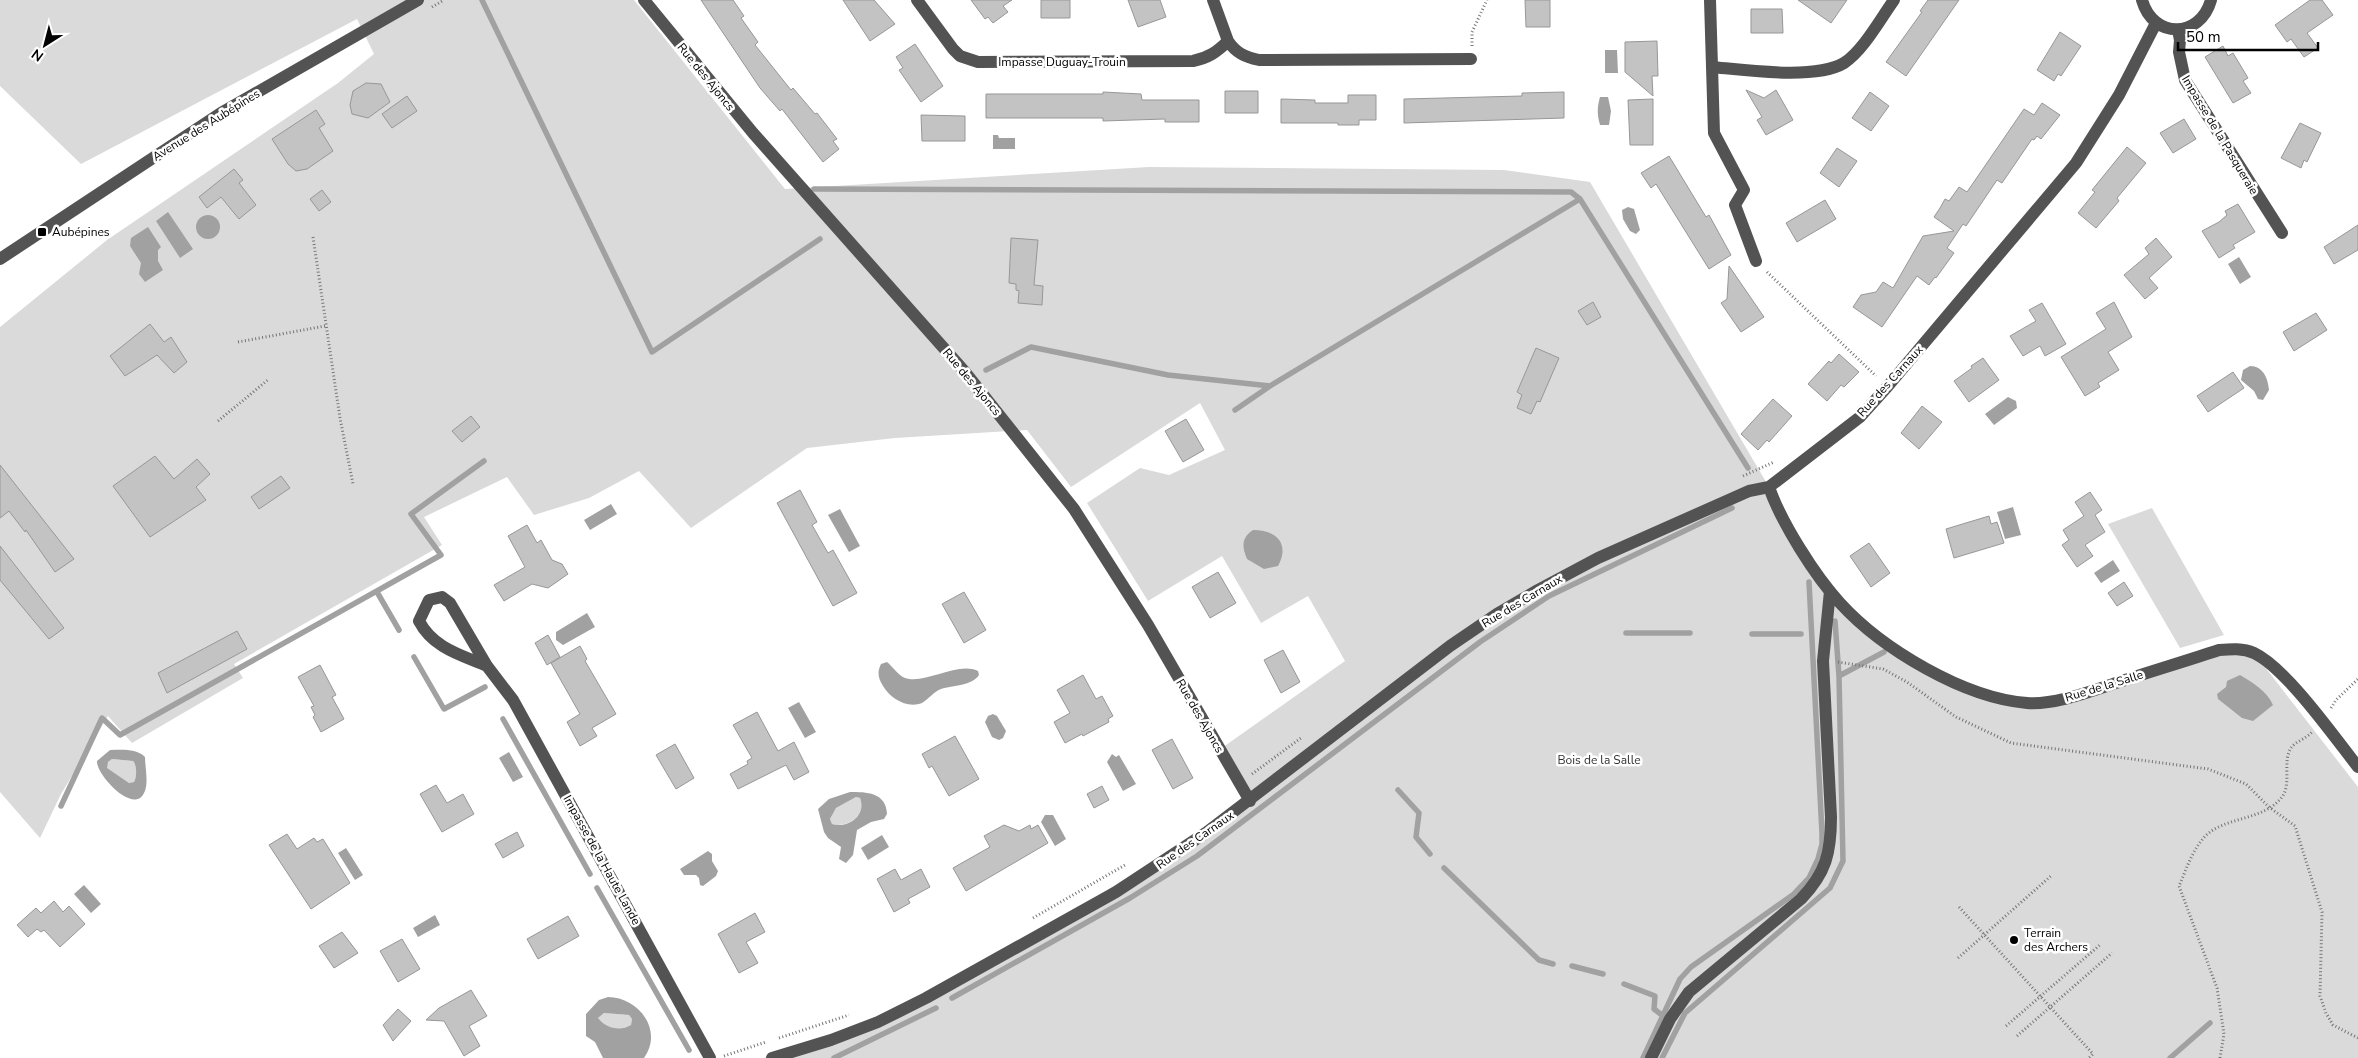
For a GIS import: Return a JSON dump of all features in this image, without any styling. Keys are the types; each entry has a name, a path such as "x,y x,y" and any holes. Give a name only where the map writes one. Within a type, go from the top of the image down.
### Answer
{"street":[{"name":"Avenue des Aubépines","path":"0,259 221,113 418,0"},
{"name":"Rue des Ajoncs","path":"644,0 752,133 964,372 1074,508 1148,625 1250,801"},
{"name":"Impasse Duguay-Trouin","path":"917,0 953,49 960,56 978,62 1193,62 1212,55 1228,41"},
{"path":"1213,0 1228,41 1233,49 1240,54 1259,60 1471,59"},
{"path":"1710,0 1714,133 1744,190 1736,205 1756,261"},
{"path":"1712,66 1772,72 1827,70 1846,62 1865,42 1894,0"},
{"path":"2142,0 2149,16 2156,23 2165,28 2178,30 2197,24 2205,16 2211,0"},
{"name":"Rue des Carnaux","path":"772,1058 868,1026 926,998 1145,875 1250,801 1450,646 1497,614 1598,558 1749,490 1768,487 1860,416 1888,386 2076,164 2120,95 2156,23"},
{"name":"Impasse de la Pasqueraie","path":"2178,30 2180,40 2179,52 2185,80 2282,233"},
{"name":"Rue de la Salle","path":"1768,487 1774,504 1795,539 1830,591 1853,616 1925,668 1976,693 2028,703 2071,698 2220,650 2237,649 2254,653 2280,672 2324,722 2358,767"},
{"path":"1651,1058 1670,1019 1689,992 1801,900 1814,886 1822,873 1831,840 1823,661 1830,591"},
{"name":"Impasse de la Haute Lande","path":"488,666 439,645 425,633 419,621 429,600 442,597 450,603 488,666 513,700 710,1058"}],"path":[{"path":"430,9 444,0"},
{"path":"1471,59 1472,32 1487,0"},
{"path":"313,237 325,326 353,484"},
{"path":"1756,261 1806,312 1888,386"},
{"path":"238,342 325,326"},
{"path":"218,421 268,380"},
{"path":"1823,661 1855,663 1883,669 1907,682 1956,717 2011,743 2208,769 2246,784 2269,807 2295,826 2322,912 2320,996 2333,1025 2358,1038"},
{"path":"2220,1058 2224,1034 2217,988 2179,886 2195,850 2212,831 2269,807 2282,797 2287,782 2288,757 2291,747 2307,737 2324,722 2336,700 2358,680"},
{"path":"1958,958 2052,875"},
{"path":"1959,907 2093,1054 2089,1058"},
{"path":"2006,1026 2101,944"},
{"path":"2017,1036 2112,953"}],"green space":[{"name":"Bois de la Salle","path":"0,0 634,0 785,189 1149,167 1504,170 1590,182 1830,591 1906,656 1976,693 2028,703 2219,650 2254,653 2358,787 2358,1058 764,1058 878,1022 1023,943 1249,801 1219,750 1345,661 1308,596 1261,623 1222,556 1148,601 1087,503 1140,468 1169,475 1225,450 1200,403 1071,487 1027,430 895,438 807,448 691,528 639,471 589,498 534,515 507,477 424,517 442,545 234,664 243,678 132,743 108,716 61,794 40,838 0,792 0,327 107,240 338,83 374,54 357,19 81,164 0,86"},
{"path":"2152,508 2224,635 2180,648 2108,524"},
{"path":"112,759 133,761 136,771 134,782 129,783 106,768 108,762"},
{"path":"856,797 860,798 862,804 859,814 850,822 838,825 832,824 830,819 836,808"},
{"path":"604,1013 629,1015 632,1019 631,1026 622,1029 609,1027 598,1018"}],"shaded area":[{"path":"1605,50 1617,50 1618,73 1605,73"},
{"path":"1600,97 1608,97 1611,111 1609,125 1600,125 1598,104"},
{"path":"993,135 998,135 999,138 1015,138 1015,149 993,149"},
{"path":"1628,207 1634,209 1640,230 1636,234 1630,231 1623,219 1622,210"},
{"path":"168,212 193,249 180,258 156,221"},
{"path":"208,215 217,218 220,227 217,236 208,239 199,236 196,227 199,218"},
{"path":"148,227 161,247 158,250 158,261 163,270 145,282 139,274 141,263 130,246 131,238"},
{"path":"2239,257 2251,277 2240,284 2228,264"},
{"path":"2250,366 2261,370 2266,377 2269,390 2263,400 2258,399 2254,391 2241,380 2243,370"},
{"path":"2008,397 2016,401 2017,408 1994,425 1985,414"},
{"path":"611,504 617,514 590,530 584,520"},
{"path":"2013,507 2021,535 2005,539 1997,512"},
{"path":"840,509 860,546 849,552 828,515"},
{"path":"1253,530 1269,533 1279,540 1283,551 1278,566 1264,569 1247,559 1244,543 1246,536"},
{"path":"2113,560 2120,571 2101,583 2094,573"},
{"path":"587,613 595,627 563,645 556,640 556,632"},
{"path":"887,662 905,678 922,678 961,669 978,671 979,675 976,679 967,683 938,690 922,703 911,705 894,698 881,683 879,670 881,664"},
{"path":"2240,675 2263,691 2273,705 2253,721 2242,718 2218,699 2217,694 2226,687 2227,681"},
{"path":"799,702 816,732 805,738 788,708"},
{"path":"993,714 997,716 1006,731 1003,738 999,740 992,737 985,722 988,716"},
{"path":"110,750 128,750 141,754 145,757 146,785 144,793 139,799 124,796 109,783 98,767 97,761","holes":["112,759 133,761 136,771 134,782 129,783 107,768 108,762"]},
{"path":"509,752 523,777 513,782 499,758"},
{"path":"1112,754 1116,757 1119,755 1136,784 1123,791 1107,762"},
{"path":"850,792 862,792 879,797 886,807 887,814 884,819 871,822 857,830 853,855 846,863 839,859 841,847 828,838 824,832 818,809 829,799","holes":["856,797 860,798 861,810 855,819 844,824 832,824 830,819 836,808"]},
{"path":"1045,815 1053,815 1066,839 1055,846 1041,822"},
{"path":"882,835 889,847 868,860 861,848"},
{"path":"346,848 363,875 355,880 338,853"},
{"path":"708,851 712,854 712,861 718,871 716,876 703,886 700,885 699,878 696,875 684,875 680,869"},
{"path":"84,885 101,904 91,913 74,894"},
{"path":"435,915 440,925 418,937 413,928"},
{"path":"608,997 619,998 638,1009 645,1017 651,1037 644,1058 603,1058 595,1042 586,1036 586,1014 599,1000","holes":["604,1013 629,1015 632,1019 631,1025 622,1028 613,1028 598,1018"]}],"building":[{"path":"701,0 733,0 744,16 741,18 758,42 755,45 791,90 793,88 815,114 817,113 837,139 833,141 839,149 823,162 782,109 780,111 760,88"},
{"path":"843,0 874,0 895,24 870,41"},
{"path":"971,0 1012,0 1003,6 1008,12 993,23 988,17 985,19"},
{"path":"1041,0 1070,0 1070,18 1041,18"},
{"path":"1128,0 1160,0 1166,17 1138,27"},
{"path":"1525,0 1550,0 1550,27 1526,27"},
{"path":"1798,0 1847,0 1831,23"},
{"path":"1928,0 1959,0 1906,76 1886,62 1922,12 1920,11"},
{"path":"2310,0 2322,0 2333,15 2307,33 2318,48 2304,57 2291,39 2287,42 2275,25"},
{"path":"1751,9 1782,9 1783,33 1751,33"},
{"path":"2060,32 2081,46 2061,76 2058,74 2054,81 2037,70"},
{"path":"1657,41 1658,76 1652,76 1653,96 1625,72 1625,42"},
{"path":"915,44 943,86 921,102 899,70 903,68 896,57"},
{"path":"2223,46 2228,56 2233,53 2248,78 2243,81 2251,93 2233,103 2205,57"},
{"path":"366,83 381,84 390,102 368,118 352,114 350,105 353,91"},
{"path":"1746,90 1764,98 1776,90 1793,120 1766,135 1757,120 1762,117"},
{"path":"1225,91 1258,91 1258,113 1225,113"},
{"path":"1103,92 1141,94 1142,100 1199,100 1199,122 1165,122 1165,119 1103,121 1103,118 986,118 986,94 1103,94"},
{"path":"1564,92 1564,118 1404,123 1404,99 1522,96 1522,93"},
{"path":"1870,92 1889,106 1871,131 1852,118"},
{"path":"1348,95 1376,95 1376,120 1359,120 1359,125 1281,123 1281,99 1315,100 1315,103 1348,103"},
{"path":"407,96 417,111 392,128 382,114"},
{"path":"1653,99 1653,145 1630,145 1628,100"},
{"path":"2042,103 2060,115 2041,139 2037,136 2034,140 2032,139 2002,183 1997,180 1966,226 1963,224 1947,248 1954,253 1936,278 1929,285 1917,276 1882,327 1853,307 1861,295 1876,292 1883,282 1893,288 1923,236 1954,231 1934,217 1945,199 1949,201 1959,187 1967,192 2024,109 2034,115"},
{"path":"316,110 325,124 319,128 333,151 307,169 296,171 288,164 272,139"},
{"path":"921,115 965,116 965,141 922,141"},
{"path":"2184,119 2196,139 2173,153 2160,133"},
{"path":"2300,123 2321,133 2307,162 2304,160 2301,168 2281,158"},
{"path":"2127,147 2146,163 2117,198 2119,201 2096,228 2078,213 2095,192 2092,190"},
{"path":"1837,148 1857,161 1839,187 1820,173"},
{"path":"1669,156 1706,217 1709,215 1731,255 1709,269 1656,184 1651,188 1641,173"},
{"path":"234,169 243,180 239,183 256,205 239,219 221,197 207,208 199,197"},
{"path":"322,190 331,202 319,211 310,199"},
{"path":"1825,200 1836,219 1797,242 1786,223"},
{"path":"2238,204 2255,232 2233,245 2235,248 2219,258 2202,231 2219,222 2227,215 2225,211"},
{"path":"2358,225 2358,250 2334,264 2324,247"},
{"path":"1011,238 1038,240 1034,285 1043,286 1042,305 1018,303 1019,291 1016,290 1016,284 1009,283"},
{"path":"2156,238 2172,257 2149,278 2158,288 2145,299 2124,275 2149,254 2145,248"},
{"path":"1729,266 1764,317 1741,332 1721,303 1727,299"},
{"path":"1593,302 1601,317 1587,325 1578,311"},
{"path":"2114,302 2132,337 2108,352 2119,370 2098,383 2100,387 2085,396 2061,357 2106,329 2096,313"},
{"path":"2042,303 2066,344 2045,356 2040,346 2023,356 2010,336 2036,321 2029,310"},
{"path":"2316,313 2327,330 2294,351 2283,332"},
{"path":"150,324 164,342 171,337 187,362 174,373 157,355 125,376 110,356"},
{"path":"1536,348 1559,358 1540,402 1537,401 1531,414 1517,408 1522,395 1517,392"},
{"path":"1839,354 1859,372 1844,387 1841,385 1827,401 1808,384 1829,361 1831,363"},
{"path":"1983,358 1999,380 1969,402 1954,381"},
{"path":"2233,372 2244,388 2208,412 2197,396"},
{"path":"1773,399 1792,416 1769,442 1767,440 1758,450 1741,434"},
{"path":"1922,406 1942,422 1919,449 1901,433"},
{"path":"471,416 480,427 462,442 452,431"},
{"path":"1186,419 1204,450 1183,462 1165,431"},
{"path":"155,456 174,479 197,459 210,474 196,487 206,500 150,537 113,486"},
{"path":"0,465 74,559 55,572 26,530 25,532 9,511 0,518"},
{"path":"281,476 290,488 259,509 251,497"},
{"path":"800,490 817,522 812,525 828,553 833,550 857,593 833,606 777,503"},
{"path":"2090,492 2102,510 2095,515 2105,532 2085,545 2093,556 2077,567 2062,545 2069,540 2063,530 2084,516 2075,502"},
{"path":"1989,516 1991,524 1997,522 2004,543 1954,558 1946,529"},
{"path":"527,525 537,543 541,540 552,560 562,564 568,574 548,588 532,584 504,601 494,585 525,567 508,536"},
{"path":"1869,543 1890,573 1871,587 1850,556"},
{"path":"0,546 64,628 49,639 0,580"},
{"path":"1218,572 1236,603 1210,618 1192,587"},
{"path":"2124,582 2133,596 2117,606 2108,593"},
{"path":"964,592 986,630 964,643 942,604"},
{"path":"237,631 247,649 167,693 158,673"},
{"path":"548,635 560,657 547,665 535,643"},
{"path":"580,646 587,659 585,661 616,714 592,728 597,736 580,746 567,722 580,714 551,663"},
{"path":"1283,650 1300,682 1281,693 1264,660"},
{"path":"320,665 336,695 332,697 344,719 321,732 313,717 315,715 311,707 314,706 298,677"},
{"path":"1083,675 1096,699 1102,696 1113,716 1108,719 1109,722 1065,743 1054,722 1070,713 1057,690"},
{"path":"757,712 778,751 794,742 809,772 794,780 786,765 738,789 730,774 748,764 747,761 752,758 733,725"},
{"path":"955,736 979,779 949,796 932,766 929,768 922,754"},
{"path":"1172,739 1193,778 1173,789 1152,750"},
{"path":"675,744 694,778 676,789 656,755"},
{"path":"436,785 447,803 463,794 474,814 442,832 420,794"},
{"path":"1102,786 1109,800 1094,808 1087,794"},
{"path":"1004,825 1019,831 1030,825 1031,829 1038,825 1048,843 966,891 953,868 990,847 984,836"},
{"path":"517,832 524,846 503,858 495,844"},
{"path":"287,834 297,849 314,838 317,842 323,839 350,883 311,909 269,845"},
{"path":"895,869 901,880 921,869 930,887 908,899 910,903 894,912 877,879"},
{"path":"54,901 63,912 69,906 85,924 60,947 44,930 41,932 37,929 28,937 17,925 36,908 41,913"},
{"path":"755,913 765,932 746,942 758,963 739,973 718,934"},
{"path":"568,916 579,936 538,959 527,939"},
{"path":"342,932 358,953 334,968 319,946"},
{"path":"402,939 420,969 398,982 380,951"},
{"path":"471,990 487,1016 469,1026 480,1046 464,1056 444,1021 426,1020 439,1008"},
{"path":"398,1009 411,1021 393,1041 383,1025"}],"waterway":[{"path":"482,0 652,352 820,239"},
{"path":"814,189 1571,192 1580,199 1748,468"},
{"path":"986,370 1031,347 1168,375 1270,386 1580,199"},
{"path":"1235,410 1270,386"},
{"path":"61,806 102,718 120,735 441,555 411,514 484,461"},
{"path":"952,998 1130,898 1197,856 1480,642 1549,596 1732,508"},
{"path":"1643,1058 1680,979 1691,967 1794,894 1809,878 1818,859 1822,844 1822,833 1809,582"},
{"path":"377,592 399,630"},
{"path":"1662,1058 1685,1013 1830,888 1843,861 1839,676 1835,621"},
{"path":"1626,633 1690,633"},
{"path":"1752,634 1801,634"},
{"path":"1839,676 1884,652"},
{"path":"414,657 444,709 485,687"},
{"path":"503,719 590,874"},
{"path":"1398,790 1419,813 1416,837 1430,854"},
{"path":"1444,868 1539,960 1553,964"},
{"path":"597,888 689,1050"},
{"path":"1572,966 1603,974"},
{"path":"1624,984 1655,996 1654,1009 1662,1015"},
{"path":"834,1058 936,1008"},
{"path":"2170,1058 2210,1023"}],"place":[{"name":"Aubépines","path":"42,232"},
{"name":"Terrain des Archers","path":"2014,940"}]}
